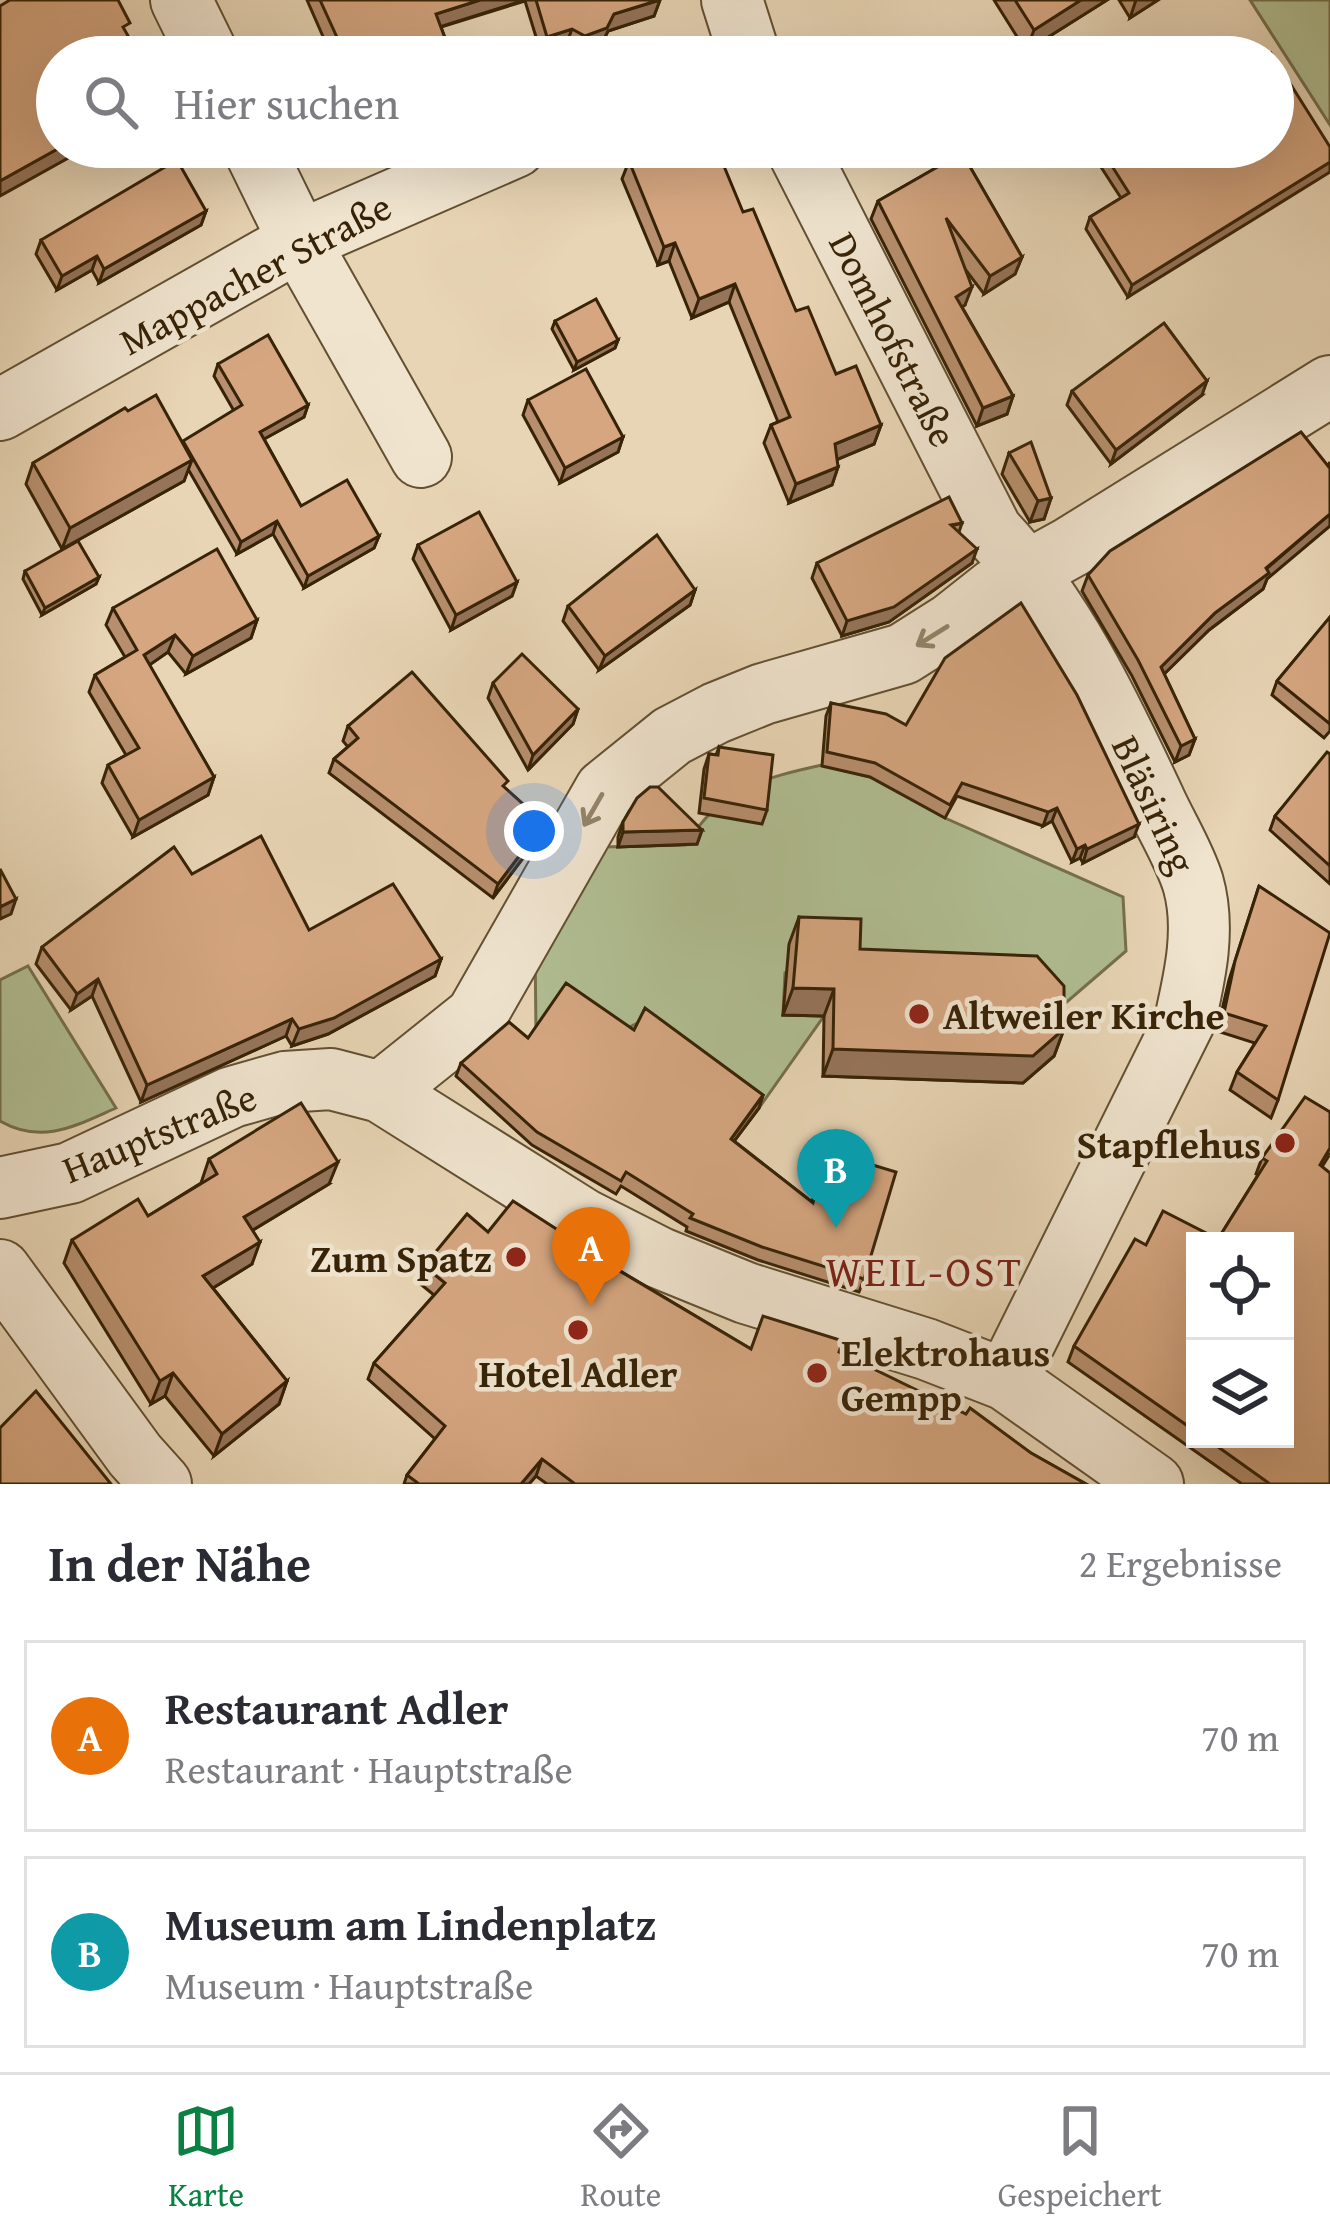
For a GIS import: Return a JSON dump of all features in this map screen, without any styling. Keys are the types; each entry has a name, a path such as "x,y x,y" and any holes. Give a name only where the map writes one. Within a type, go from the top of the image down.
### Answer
{"street":[{"path":"181,0 199,36"},
{"path":"263,168 299,241 421,457"},
{"name":"Mappacher Straße","path":"0,410 299,241 466,168"},
{"name":"Domhofstraße","path":"807,168 1010,550"},
{"path":"381,1092 476,1016 605,790 631,766 716,712 903,654 1010,550 1071,547 1330,386"},
{"name":"Bläsiring","path":"1006,1380 1185,1020 1197,970 1198,915 1192,882 1113,712 1010,550"},
{"name":"Hauptstraße","path":"0,1189 70,1173 232,1097 285,1082 331,1079 381,1092 583,1219 660,1258 746,1293 926,1349 1006,1380 1153,1484"},
{"path":"0,1270 161,1484"}],"green space":[{"path":"1250,0 1330,0 1330,125 1294,69 1294,36 1273,36"},
{"path":"822,765 870,777 945,818 1123,897 1126,951 1054,1013 785,973 783,1014 824,1016 759,1108 640,1022 570,1056 536,1032 535,943 602,847 686,845 713,811 744,789"},
{"path":"28,966 116,1108 44,1132 0,1121 0,980"}],"building":[{"path":"10,0 118,0 130,23 123,27 128,36 36,36 36,161 0,181 0,6"},
{"path":"320,0 480,0 436,14 444,36 336,36"},
{"path":"536,0 659,0 614,14 607,28 585,36 572,29 547,36"},
{"path":"1015,0 1081,0 1034,30"},
{"path":"1294,90 1330,147 1330,162 1132,285 1090,217 1129,193 1113,168 1294,168"},
{"path":"163,168 182,168 206,211 104,269 97,256 62,276 41,240"},
{"path":"632,168 725,168 743,212 753,209 796,311 808,307 836,374 856,366 881,425 835,444 838,467 796,484 771,425 790,417 735,284 699,299 675,243 664,247"},
{"path":"936,168 971,168 1022,257 990,276 946,218 972,287 956,297 1013,396 983,408 878,201"},
{"path":"596,299 618,340 577,362 555,321"},
{"path":"1164,323 1207,381 1116,450 1072,391"},
{"path":"268,335 308,405 260,432 301,506 347,480 379,536 308,576 277,521 241,542 183,441 242,405 218,364"},
{"path":"586,369 623,437 565,468 528,400"},
{"path":"156,395 192,460 70,528 33,463 125,408 128,411"},
{"path":"1301,432 1328,466 1330,462 1330,514 1266,568 1269,573 1215,613 1161,667 1195,739 1181,746 1088,575 1110,551"},
{"path":"1031,442 1051,498 1038,501 1009,453"},
{"path":"949,497 962,523 951,525 977,549 894,607 847,621 817,563"},
{"path":"479,512 517,582 456,615 418,545"},
{"path":"657,535 695,590 605,656 568,606"},
{"path":"78,541 99,577 45,608 25,571"},
{"path":"217,549 257,620 193,656 175,635 144,655 214,777 139,820 108,765 139,748 95,675 137,650 113,608"},
{"path":"1021,603 1077,695 1139,824 1087,849 1085,845 1077,849 1057,808 1048,812 962,783 950,805 875,763 827,752 831,703 886,714 906,725 945,658"},
{"path":"1330,617 1330,724 1277,681"},
{"path":"522,654 578,709 533,755 493,683"},
{"path":"412,672 508,781 503,786 544,823 498,884 334,759 358,738 348,726"},
{"path":"719,747 773,755 767,810 704,798 709,754 718,755"},
{"path":"1330,754 1330,866 1275,816"},
{"path":"650,787 658,787 702,830 623,832 623,822 637,798"},
{"path":"261,836 309,930 393,884 441,959 334,1018 299,1029 292,1019 147,1085 98,979 77,994 42,947 174,847 192,874"},
{"path":"0,869 16,899 0,907"},
{"path":"1259,886 1330,933 1278,1100 1237,1072 1266,1026 1224,1013"},
{"name":"Altweiler Kirche","path":"799,917 861,919 860,949 1037,956 1064,986 1064,1029 1033,1056 833,1049 834,989 793,988"},
{"path":"566,983 634,1030 645,1008 763,1095 731,1139 813,1203 831,1146 846,1157 896,1172 864,1279 690,1218 693,1214 626,1172 621,1181 537,1132 461,1063 509,1022 528,1038"},
{"path":"1305,1097 1330,1112 1330,1148 1320,1165 1330,1173 1330,1484 1270,1484 1220,1448 1294,1448 1294,1232 1222,1232 1267,1161 1262,1158"},
{"path":"301,1103 338,1162 244,1217 260,1242 203,1276 287,1381 222,1434 173,1373 160,1381 72,1240 138,1199 148,1216 217,1174 209,1159"},
{"path":"513,1201 561,1232 559,1235 751,1349 763,1316 843,1341 839,1352 966,1414 970,1408 1031,1453 1086,1484 575,1484 542,1459 521,1484 419,1484 407,1475 445,1426 374,1363 445,1283 424,1266 467,1214 488,1232"},
{"path":"1163,1211 1204,1232 1186,1232 1186,1425 1074,1346 1135,1239 1146,1245"},
{"path":"36,1391 111,1484 0,1484 0,1428"}],"place":[{"name":"Altweiler Kirche","path":"919,1014"},
{"name":"Stapflehus","path":"1285,1143"},
{"name":"Museum am Lindenplatz","path":"836,1228"},
{"name":"Zum Spatz","path":"516,1257"},
{"name":"Restaurant Adler","path":"591,1306"},
{"name":"Hotel Adler","path":"578,1330"},
{"name":"Elektrohaus Gempp","path":"817,1373"}],"district":[{"name":"WEIL-OST","path":"925,1270"}]}
